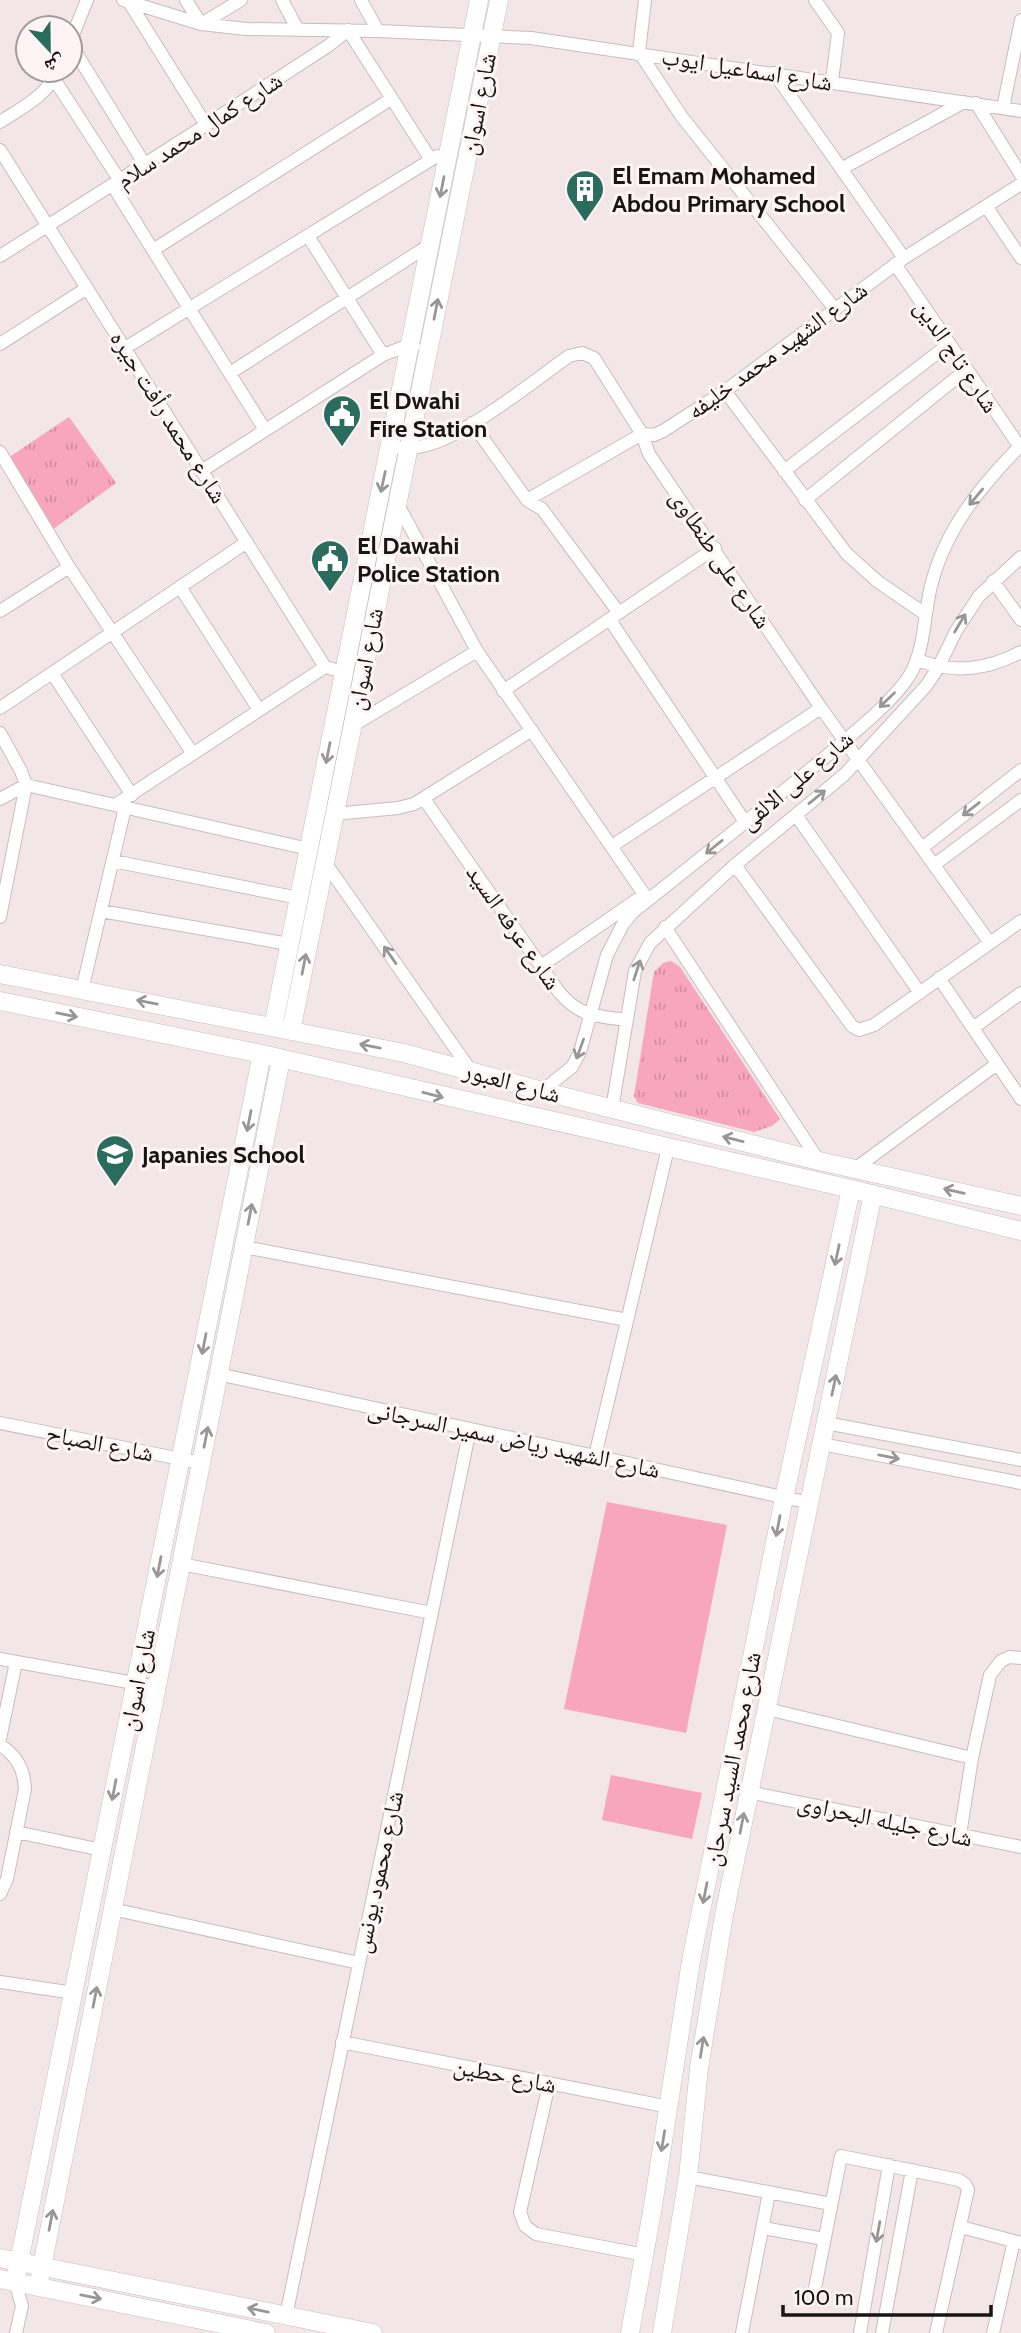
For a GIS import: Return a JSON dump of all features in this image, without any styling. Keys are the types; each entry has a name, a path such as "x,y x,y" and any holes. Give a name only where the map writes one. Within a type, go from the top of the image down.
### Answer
{"street":[{"path":"186,0 201,24 240,0"},
{"path":"282,0 299,30"},
{"path":"361,0 379,31"},
{"name":"شارع اسوان","path":"419,347 431,244 479,0"},
{"name":"شارع اسوان","path":"272,1027 344,672 399,447 419,347 499,0"},
{"path":"645,0 639,52 682,117 835,309"},
{"path":"815,0 838,33 832,82"},
{"path":"126,1 206,125"},
{"name":"شارع اسماعيل ايوب","path":"126,1 201,24 246,29 348,30 531,38 1021,111"},
{"path":"1003,108 1021,20"},
{"path":"348,30 430,160"},
{"name":"شارع كمال محمد سلام","path":"0,256 145,165 328,46 348,30"},
{"path":"84,66 145,165"},
{"name":"شارع تاج الدين","path":"774,73 841,169 949,344 1020,449"},
{"path":"0,122 45,92 50,84"},
{"path":"61,84 153,250 265,430"},
{"path":"153,250 391,99"},
{"path":"841,169 970,102 1021,175"},
{"path":"125,348 450,149"},
{"name":"شارع محمد رأفت جيره","path":"0,150 325,667"},
{"name":"شارع الشهيد محمد خليفه","path":"527,500 642,434 654,435 663,432 725,391 900,261 1021,184"},
{"path":"986,206 1021,258"},
{"path":"308,236 383,355"},
{"path":"230,373 431,244"},
{"path":"0,344 87,288"},
{"path":"784,471 949,344"},
{"path":"203,470 383,355 419,347"},
{"name":"شارع على طنطاوى","path":"399,447 430,444 472,423 569,356 582,353 594,358 642,434 649,454 821,708 990,943"},
{"path":"805,500 966,370"},
{"path":"725,391 832,536 861,568 925,614"},
{"path":"472,423 527,500 542,509 615,617 745,822"},
{"name":"شارع اسوان","path":"291,1031 396,501 399,447"},
{"name":"شارع على الالفى","path":"542,1091 572,1067 580,1052 613,939 646,897 845,741 901,687 917,660 936,565 954,525 1020,449"},
{"path":"0,452 111,633 193,754"},
{"path":"396,501 477,651 646,897 541,966"},
{"path":"0,708 247,542"},
{"path":"503,691 715,548"},
{"name":"شارع على الالفى","path":"612,1109 635,971 650,943 735,865 844,775 926,686 967,613 993,581 1021,557"},
{"path":"0,611 69,567"},
{"path":"993,581 1021,620"},
{"path":"180,587 259,710"},
{"path":"352,726 477,651"},
{"path":"917,660 938,668 991,665 1021,652"},
{"path":"82,990 113,861 120,806 132,795 325,667 344,672"},
{"path":"52,673 132,795"},
{"path":"612,846 821,708"},
{"path":"334,814 398,808 424,799 531,730"},
{"path":"0,733 26,785 0,917"},
{"path":"922,848 1021,770"},
{"path":"0,799 26,785 309,849"},
{"name":"شارع عرفه السيد","path":"424,799 571,1006 590,1015 627,1020"},
{"path":"934,865 1021,800"},
{"path":"796,815 920,993"},
{"path":"113,861 299,898"},
{"path":"324,861 475,1072 461,1082 460,1089 466,1103"},
{"path":"735,865 852,1026 859,1030 874,1025 990,943 1020,925"},
{"path":"101,911 289,944"},
{"path":"666,927 819,1161"},
{"name":"شارع العبور","path":"0,974 404,1053 819,1161 1021,1206"},
{"path":"939,978 1021,1099"},
{"path":"973,1028 1021,993"},
{"name":"شارع العبور","path":"0,1001 262,1054 466,1103 873,1194 1021,1231"},
{"path":"395,1086 405,1076 410,1065 404,1053"},
{"name":"شارع اسوان","path":"22,2305 8,2281 19,2262 262,1054"},
{"name":"شارع اسوان","path":"16,2333 22,2305 38,2287 281,1059"},
{"path":"856,1168 997,1064"},
{"path":"595,1456 668,1148"},
{"name":"شارع محمد السيد سرحان","path":"630,2333 644,2261 691,1961 784,1498 851,1189"},
{"name":"شارع محمد السيد سرحان","path":"662,2333 688,2177 699,2068 712,1978 748,1792 873,1194"},
{"path":"244,1247 627,1320"},
{"name":"شارع الشهيد رياض سمير السرجانى","path":"218,1374 810,1503"},
{"name":"شارع الصباح","path":"0,1423 201,1463"},
{"path":"826,1423 1021,1460"},
{"name":"شارع محمود يونس","path":"286,2316 470,1429"},
{"path":"822,1444 1021,1483"},
{"path":"181,1563 432,1613"},
{"path":"960,1835 972,1758 990,1675 1001,1661 1009,1657 1021,1658"},
{"path":"0,1659 156,1687"},
{"path":"0,1739 16,1662"},
{"path":"767,1709 972,1758"},
{"path":"0,1745 19,1763 24,1780 7,1879 0,1894"},
{"name":"شارع جليله البحراوى","path":"748,1792 1021,1847"},
{"path":"16,1832 102,1850"},
{"path":"112,1909 359,1963"},
{"path":"0,1982 74,1993"},
{"name":"شارع حطين","path":"342,2042 669,2107"},
{"path":"549,2084 520,2212 525,2225 536,2234 648,2264 659,2262 673,2272"},
{"path":"815,2288 841,2156 959,2180 968,2190 936,2333"},
{"path":"860,2333 889,2165"},
{"path":"882,2333 912,2170"},
{"path":"688,2177 831,2204"},
{"path":"742,2333 769,2193"},
{"path":"652,2212 657,2222 667,2226 681,2220"},
{"path":"961,2227 1017,2242 993,2333"},
{"path":"763,2228 824,2239"},
{"path":"0,2258 373,2333"},
{"path":"8,2281 266,2333"}],"green space":[{"path":"69,417 116,483 48,533 5,460"},
{"path":"671,961 680,967 780,1119 772,1126 754,1132 638,1103 634,1096 654,972 663,963"},
{"path":"607,1502 727,1525 686,1733 564,1709"},
{"path":"611,1775 702,1793 692,1839 602,1820"}],"place":[{"name":"El Emam Mohamed Abdou Primary School","path":"585,223"},
{"name":"El Dwahi Fire Station","path":"342,448"},
{"name":"El Dawahi Police Station","path":"330,593"},
{"name":"Japanies School","path":"115,1188"}]}
